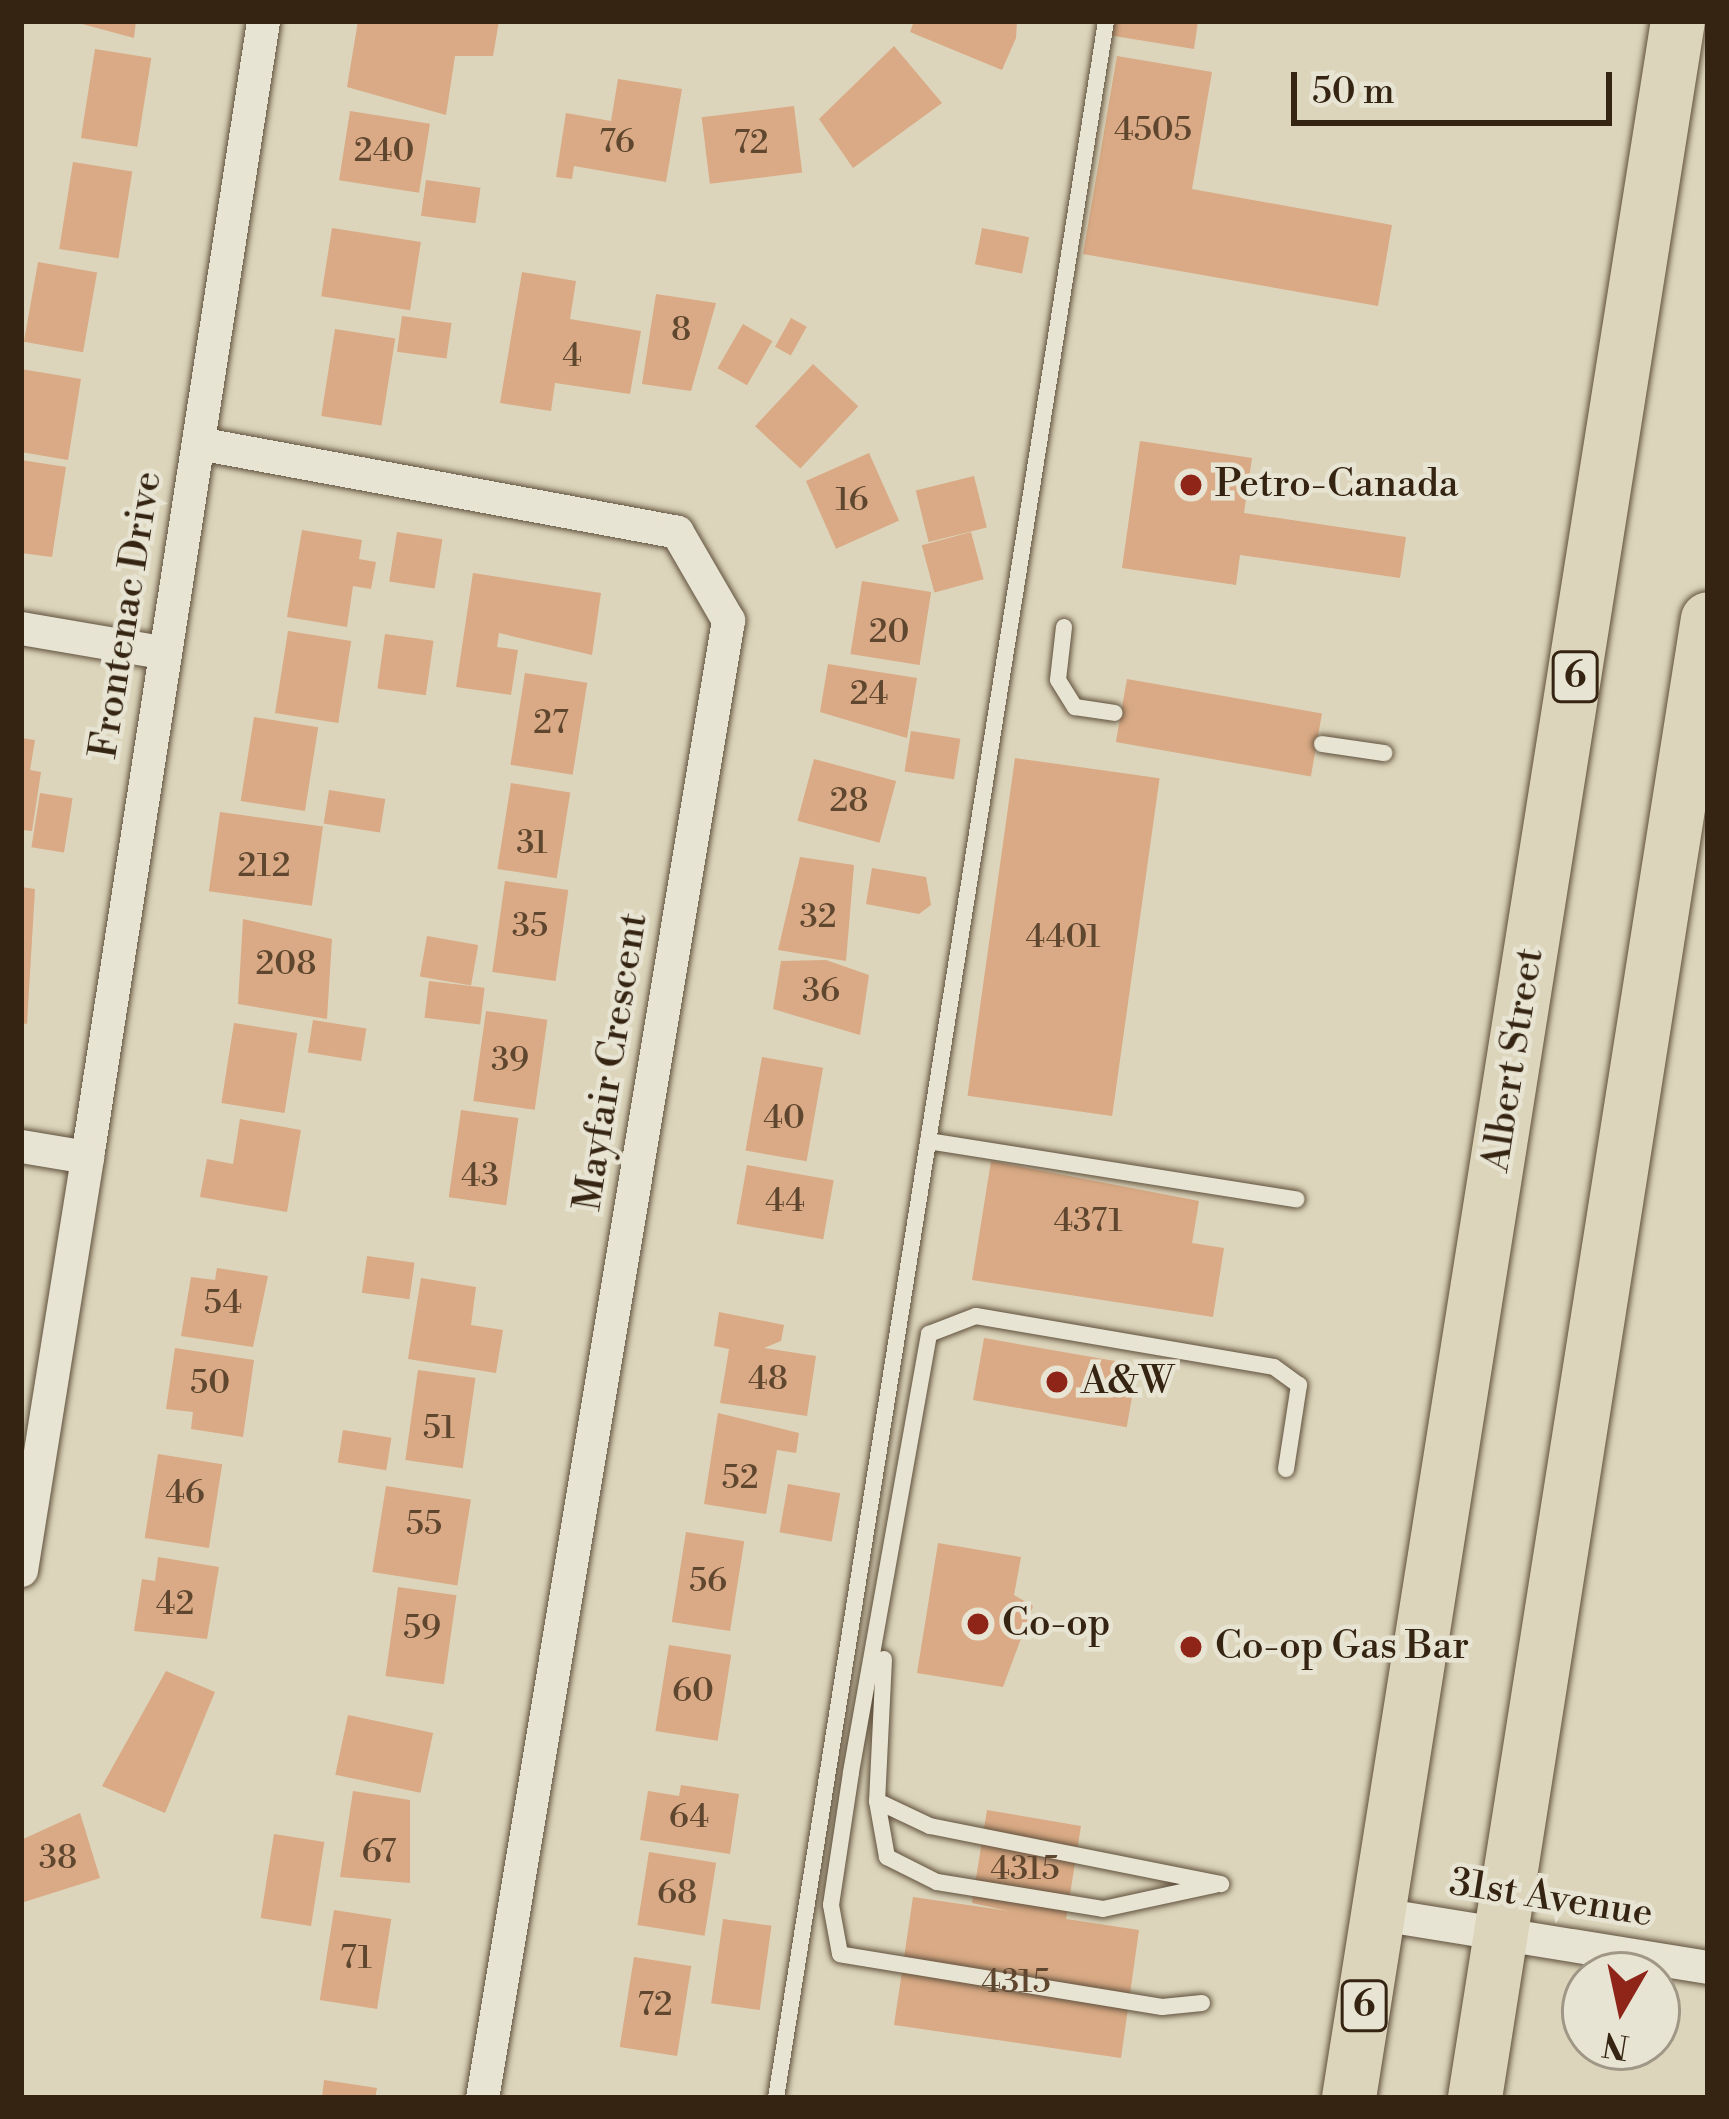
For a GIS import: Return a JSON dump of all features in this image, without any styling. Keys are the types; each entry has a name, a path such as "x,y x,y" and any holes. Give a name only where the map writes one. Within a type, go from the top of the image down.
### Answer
{"main road":[{"name":"Albert Street","path":"1349,2098 1678,21"},
{"path":"1475,2098 1699,743 1708,619"}],"street":[{"name":"Frontenac Drive","path":"21,1570 262,21"},
{"name":"Mayfair Crescent","path":"198,443 677,532 728,620 482,2098"},
{"path":"21,628 161,652"},
{"path":"21,1147 87,1157"},
{"name":"31st Avenue","path":"1380,1915 1708,1967"}],"lane":[{"path":"776,2098 1106,21"},
{"path":"1064,627 1058,680 1075,707 1115,712"},
{"path":"1322,744 1384,753"},
{"path":"928,1141 1296,1199"},
{"path":"1202,2003 1162,2007 840,1954 831,1905 884,1624 929,1334 976,1316 1274,1367 1299,1385 1286,1469"},
{"path":"877,1801 930,1826 1221,1883 1102,1909 937,1882 887,1857 877,1801 884,1624"}],"building":[{"path":"71,21 136,21 134,38"},
{"path":"358,21 499,21 493,56 455,56 446,115 347,87"},
{"path":"914,21 1017,21 1016,38 1002,70 910,32"},
{"path":"1111,21 1198,21 1194,49 1108,35"},
{"path":"894,46 942,103 853,168 819,119"},
{"path":"95,49 151,58 137,147 81,138"},
{"path":"1117,56 1212,72 1192,189 1392,225 1378,306 1083,254"},
{"path":"618,79 682,89 666,182 574,166 572,179 556,177 566,113 611,121"},
{"path":"794,106 802,173 710,184 702,117"},
{"path":"350,111 430,124 419,193 339,180"},
{"path":"73,162 132,171 118,258 59,249"},
{"path":"426,180 480,188 475,223 421,216"},
{"path":"332,228 421,242 410,310 321,296"},
{"path":"982,228 1029,237 1022,273 975,264"},
{"path":"38,262 97,272 83,352 24,342"},
{"path":"522,272 576,281 570,319 641,331 630,394 555,383 551,411 500,403"},
{"path":"656,294 716,303 691,391 642,384"},
{"path":"402,316 452,323 447,359 397,352"},
{"path":"791,318 807,327 791,356 775,347"},
{"path":"743,324 772,341 747,385 718,368"},
{"path":"335,329 395,339 381,425 321,416"},
{"path":"813,364 858,406 800,468 755,426"},
{"path":"21,369 81,379 68,460 21,452"},
{"name":"Petro-Canada","path":"1140,441 1252,458 1244,513 1406,537 1400,578 1240,555 1236,585 1122,568"},
{"path":"869,453 899,521 836,549 806,481"},
{"path":"21,460 66,467 52,557 21,553"},
{"path":"974,476 987,527 929,542 916,491"},
{"path":"302,530 362,540 359,559 376,562 371,589 353,586 347,627 287,617"},
{"path":"397,532 442,539 435,589 389,581"},
{"path":"971,532 984,579 934,593 922,545"},
{"path":"473,573 601,593 592,655 499,633 497,647 518,650 511,695 456,687"},
{"path":"862,581 931,592 920,665 850,654"},
{"path":"288,631 351,641 338,723 275,713"},
{"path":"385,634 434,641 426,695 377,688"},
{"path":"828,664 917,678 907,738 820,712"},
{"path":"525,673 587,683 573,775 510,765"},
{"path":"1127,679 1322,713 1311,776 1116,742"},
{"path":"254,717 318,727 305,811 241,801"},
{"path":"911,731 960,739 954,779 905,771"},
{"path":"21,738 35,740 30,770 41,772 32,831 21,830"},
{"path":"1015,758 1160,778 1112,1116 968,1096"},
{"path":"814,759 896,781 880,843 797,821"},
{"path":"511,783 570,792 557,878 497,869"},
{"path":"329,790 385,799 380,832 324,824"},
{"path":"40,793 73,798 64,852 31,847"},
{"path":"220,812 323,826 312,906 209,891"},
{"path":"800,857 854,865 846,961 778,950"},
{"path":"872,868 926,877 931,905 919,914 866,904"},
{"path":"505,881 568,890 556,981 492,972"},
{"path":"21,887 35,889 27,1024 21,1023"},
{"path":"243,919 332,939 327,1019 238,1004"},
{"path":"427,936 478,945 471,985 420,976"},
{"path":"826,960 869,975 860,1035 773,1009 781,961"},
{"path":"429,981 485,988 480,1025 424,1018"},
{"path":"486,1011 547,1020 535,1110 473,1101"},
{"path":"313,1020 366,1028 361,1061 308,1053"},
{"path":"234,1023 297,1033 285,1113 221,1103"},
{"path":"762,1057 823,1068 807,1161 746,1151"},
{"path":"461,1110 518,1118 506,1205 449,1197"},
{"path":"240,1119 301,1130 287,1212 200,1197 207,1159 233,1164"},
{"path":"991,1161 1199,1201 1192,1243 1224,1248 1213,1317 972,1280"},
{"path":"747,1165 834,1180 823,1239 737,1224"},
{"path":"367,1256 415,1263 409,1299 362,1293"},
{"path":"217,1268 268,1276 253,1347 181,1336 191,1277 215,1280"},
{"path":"421,1278 476,1287 471,1325 503,1330 496,1373 408,1359"},
{"path":"719,1312 784,1325 781,1341 764,1348 816,1356 807,1416 720,1403 729,1349 714,1346"},
{"name":"A&W","path":"984,1338 1138,1365 1127,1427 973,1400"},
{"path":"175,1348 254,1360 243,1437 191,1429 193,1412 166,1409"},
{"path":"418,1370 475,1378 463,1468 405,1460"},
{"path":"718,1413 799,1433 796,1453 777,1450 766,1514 704,1504"},
{"path":"343,1430 391,1438 386,1470 338,1463"},
{"path":"158,1454 222,1464 209,1548 145,1538"},
{"path":"788,1484 840,1493 832,1541 779,1532"},
{"path":"386,1486 471,1499 457,1585 372,1572"},
{"path":"686,1532 744,1541 730,1631 672,1622"},
{"name":"Co-op","path":"938,1543 1021,1557 1014,1595 1033,1606 1003,1687 917,1673"},
{"path":"158,1557 219,1567 207,1639 134,1631 142,1579 155,1581"},
{"path":"398,1587 456,1595 444,1684 385,1676"},
{"path":"669,1645 731,1655 718,1741 655,1731"},
{"path":"166,1671 215,1692 165,1813 102,1786"},
{"path":"348,1715 433,1733 420,1793 335,1775"},
{"path":"681,1785 739,1794 730,1854 640,1840 648,1791 679,1796"},
{"path":"353,1791 410,1800 410,1883 340,1877"},
{"path":"987,1810 1081,1826 1066,1919 1139,1930 1121,2058 894,2025 913,1897 1009,1911 972,1903"},
{"path":"80,1813 100,1878 21,1903 21,1840"},
{"path":"274,1834 324,1842 311,1926 261,1918"},
{"path":"649,1852 716,1863 705,1936 637,1925"},
{"path":"334,1910 391,1919 377,2009 320,2000"},
{"path":"723,1919 772,1926 760,2010 711,2003"},
{"path":"634,1957 691,1966 677,2056 620,2047"},
{"path":"324,2080 377,2088 375,2098 322,2098"}],"place":[{"name":"Petro-Canada","path":"1191,485"},
{"name":"A&W","path":"1057,1382"},
{"name":"Co-op","path":"978,1624"},
{"name":"Co-op Gas Bar","path":"1191,1647"}]}
